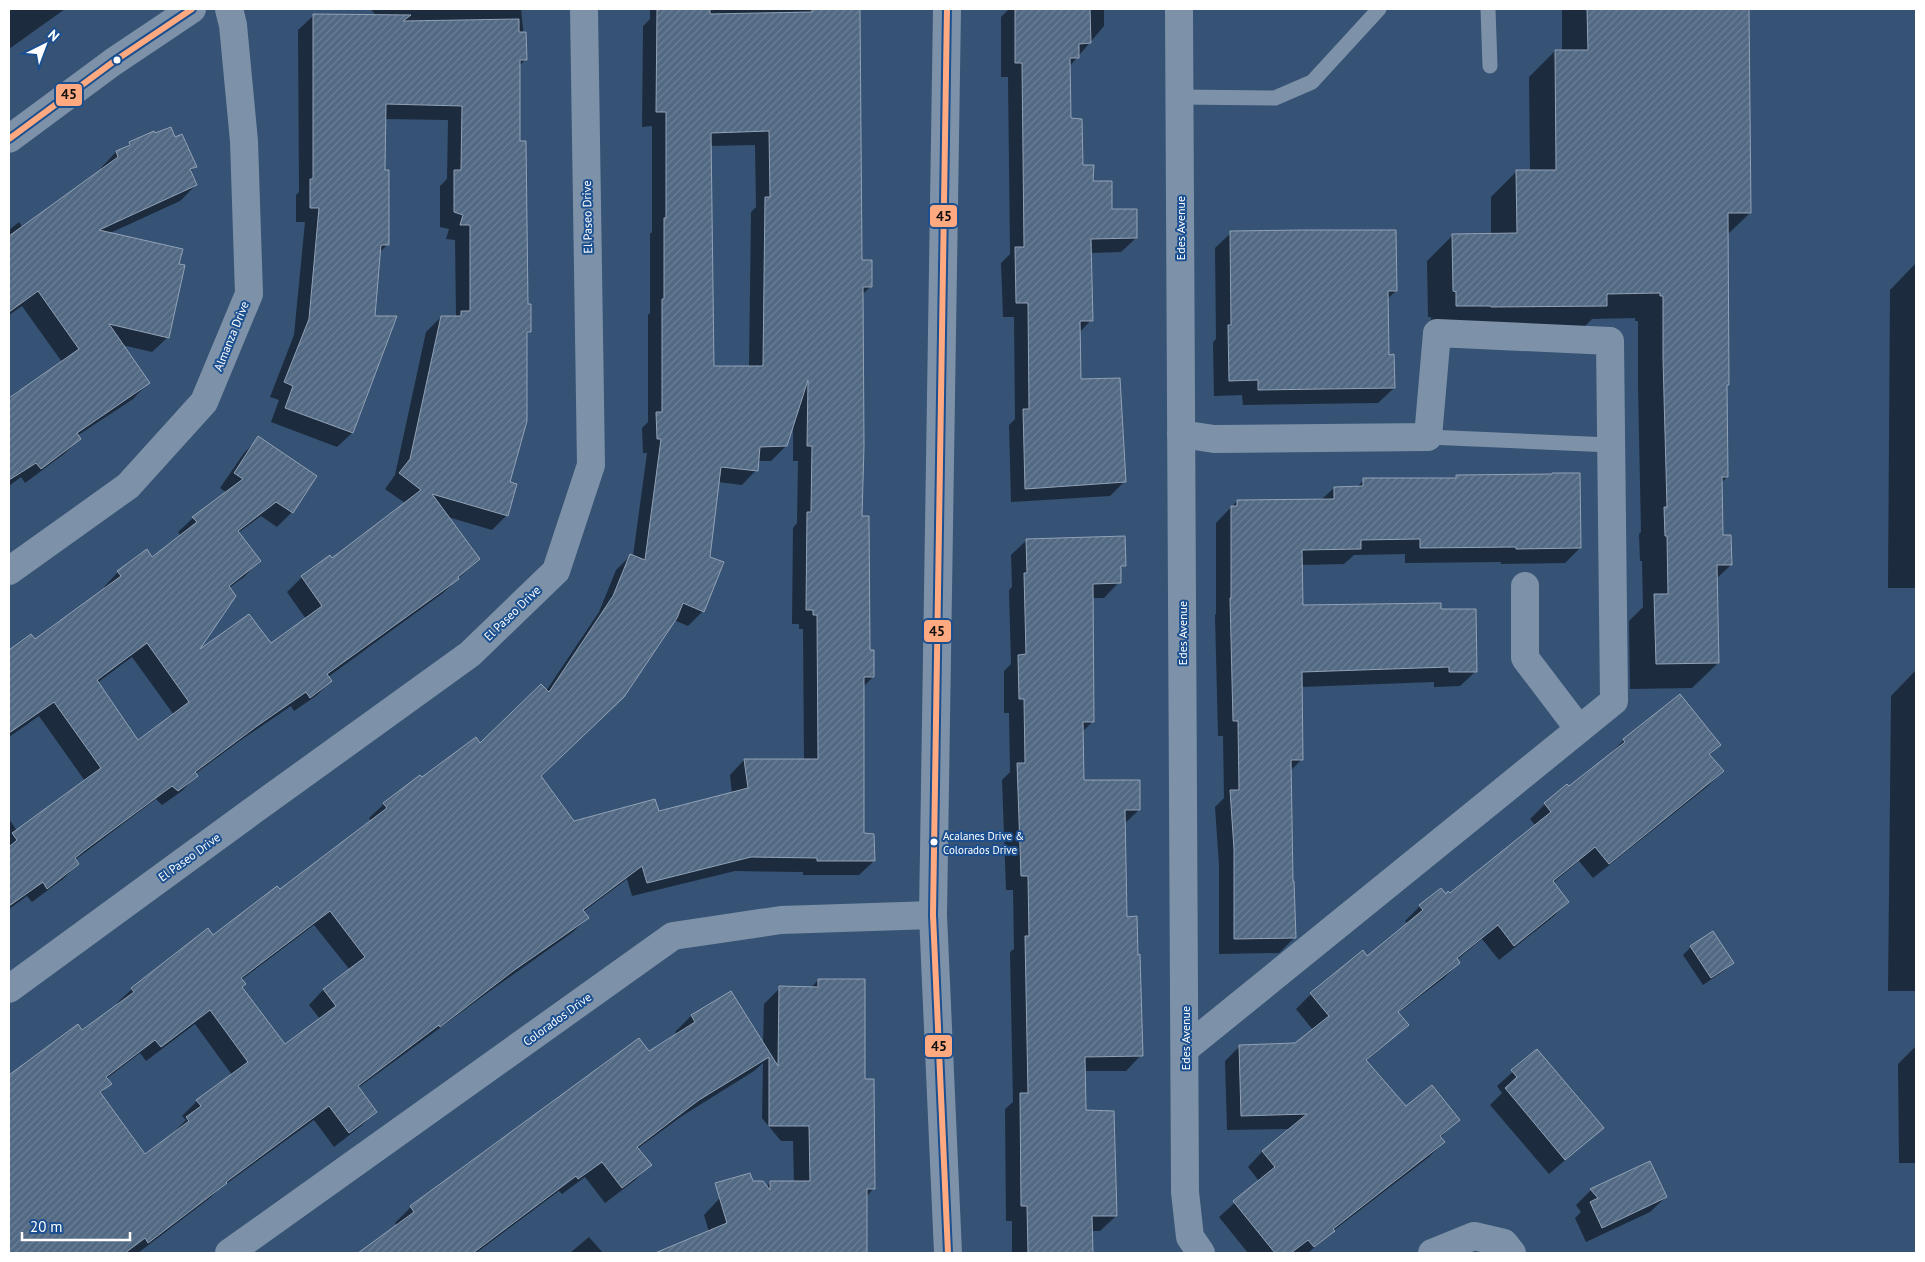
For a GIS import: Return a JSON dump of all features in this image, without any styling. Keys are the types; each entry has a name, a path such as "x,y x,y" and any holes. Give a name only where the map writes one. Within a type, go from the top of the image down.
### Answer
{"street":[{"path":"9,139 113,62 192,9"},
{"name":"Almanza Drive","path":"9,572 128,486 204,402 249,294 244,141 233,25 229,9"},
{"name":"El Paseo Drive","path":"9,989 258,806 470,654 556,571 591,465 584,9"},
{"path":"947,9 933,915 948,1253"},
{"name":"Edes Avenue","path":"1179,9 1185,1192 1190,1237 1200,1253"},
{"path":"1181,434 1214,439 1428,436 1437,334 1610,341 1614,701 1185,1049"},
{"path":"1525,586 1526,658 1579,729"},
{"name":"Colorados Drive","path":"229,1253 673,936 780,920 933,915"},
{"path":"1432,1253 1474,1236 1508,1248"}],"lane":[{"path":"1179,97 1275,98 1312,82 1379,9"},
{"path":"1488,9 1490,66"},
{"path":"1428,436 1611,454"}],"building":[{"path":"710,9 710,14 812,12 812,9 860,9 862,260 872,260 872,287 863,287 864,446 862,516 869,516 870,650 874,650 874,677 864,677 864,833 874,834 875,861 817,861 817,858 751,857 647,883 642,866 583,910 589,918 513,971 358,1086 377,1112 349,1133 329,1106 226,1182 148,1243 145,1238 125,1253 9,1253 9,1075 78,1024 82,1030 134,992 131,988 208,928 213,935 277,886 280,889 387,808 383,803 420,775 422,777 476,737 480,743 541,684 549,692 613,596 630,554 645,560 661,439 657,439 656,412 662,412 662,299 664,299 664,218 666,218 666,112 656,112 657,10","holes":["769,131 770,197 765,197 763,366 714,366 711,133","808,380 807,446 812,446 811,512 807,512 806,610 813,610 813,615 817,615 818,759 744,759 748,788 659,811 655,799 574,821 541,776 624,697 677,618 683,603 704,612 724,562 710,557 721,467 758,471 760,447 787,446","330,911 365,957 323,989 336,1006 285,1044 242,987 246,984 241,978","210,1010 248,1062 196,1100 201,1106 186,1117 189,1121 145,1154 100,1092 112,1084 106,1077 155,1040 161,1047"]},
{"path":"1015,9 1090,9 1091,43 1079,44 1079,58 1070,58 1071,118 1082,119 1083,165 1094,165 1093,181 1112,181 1112,209 1137,209 1137,238 1091,239 1093,321 1080,321 1081,379 1120,378 1126,482 1025,489 1023,409 1029,409 1028,303 1016,303 1015,247 1024,247 1022,63 1015,63"},
{"path":"1587,9 1749,9 1751,213 1728,213 1728,477 1722,477 1723,535 1731,535 1732,565 1717,565 1719,663 1656,664 1654,594 1668,594 1667,536 1665,536 1664,507 1667,507 1663,296 1660,296 1660,293 1607,294 1607,306 1456,306 1456,292 1453,291 1452,234 1517,233 1516,170 1556,170 1555,50 1588,50"},
{"path":"313,14 411,15 403,21 519,19 519,32 526,32 527,60 520,60 520,141 526,141 528,304 531,304 531,332 527,332 527,421 510,482 517,484 508,516 432,494 480,559 458,577 459,579 327,674 332,681 310,698 306,692 257,726 195,772 198,776 178,791 172,786 75,858 79,864 47,889 43,882 9,906 9,847 17,840 12,833 101,768 54,702 9,733 9,650 31,634 35,639 121,576 117,571 147,549 152,557 197,522 192,517 243,479 234,473 258,436 317,476 293,513 276,502 238,531 261,561 229,586 236,596 200,649 249,614 271,643 322,606 301,576 330,555 332,558 421,490 399,473 410,459 441,316 461,316 461,311 470,311 470,225 460,225 463,215 454,212 454,170 461,170 462,106 386,104 385,170 389,170 389,245 381,245 375,316 397,316 353,433 285,408 293,386 284,382 309,319 319,208 310,208 310,179 313,179","holes":["147,643 189,702 138,740 97,680"]},
{"path":"171,127 175,137 182,134 197,167 190,169 197,185 99,230 183,249 179,264 185,265 169,338 109,324 150,383 77,433 81,439 41,469 36,463 9,480 9,398 79,349 38,291 9,312 9,236 118,157 116,151 130,145 129,142 154,131 155,133"},
{"path":"1396,230 1397,291 1388,291 1389,355 1394,354 1395,388 1258,390 1258,380 1229,381 1228,325 1231,325 1230,231"},
{"path":"1580,473 1581,548 1420,548 1420,539 1361,540 1361,549 1302,550 1303,605 1441,603 1441,609 1476,609 1477,672 1449,672 1449,667 1302,672 1303,760 1291,760 1296,938 1234,939 1234,849 1230,790 1239,790 1238,721 1233,721 1230,598 1231,506 1237,506 1237,500 1334,499 1334,487 1363,486 1363,478 1456,478 1456,475"},
{"path":"1125,536 1126,566 1121,566 1121,583 1093,584 1094,722 1083,722 1084,780 1140,780 1140,810 1125,810 1127,917 1137,916 1143,1056 1085,1057 1086,1110 1114,1111 1117,1216 1092,1216 1093,1253 1028,1253 1027,1206 1021,1206 1020,1093 1028,1093 1025,936 1029,936 1028,876 1021,876 1017,763 1025,763 1024,699 1019,699 1018,655 1026,654 1024,573 1027,573 1026,539"},
{"path":"1680,694 1721,745 1709,754 1724,771 1609,864 1595,847 1553,881 1569,902 1514,946 1498,925 1457,958 1460,963 1398,1012 1409,1025 1366,1060 1406,1106 1432,1085 1460,1120 1440,1136 1445,1142 1333,1229 1335,1231 1314,1247 1308,1240 1291,1253 1275,1253 1233,1201 1275,1167 1262,1151 1307,1114 1241,1116 1239,1045 1295,1043 1329,1016 1310,993 1363,950 1367,956 1423,910 1419,905 1441,888 1446,894 1448,891 1450,893 1551,812 1544,803 1625,742 1623,739"},
{"path":"1713,931 1734,963 1711,978 1690,946"},
{"path":"818,979 865,979 865,1079 874,1079 875,1189 867,1189 867,1253 655,1253 727,1223 715,1183 750,1173 753,1181 763,1181 770,1190 770,1181 810,1181 809,1126 769,1126 769,1057 699,1100 637,1147 652,1165 622,1188 602,1162 578,1179 576,1176 473,1253 358,1253 414,1212 410,1206 639,1038 649,1051 695,1022 691,1015 731,991 778,1066 779,986 818,987"},
{"path":"1537,1049 1604,1128 1565,1160 1505,1088 1517,1077 1511,1070"},
{"path":"1650,1161 1667,1197 1602,1228 1590,1202 1598,1198 1590,1189"}],"transit line":[{"name":"45","path":"9,139 113,62 192,9"},
{"name":"45","path":"947,9 933,915 948,1253"}],"place":[{"name":"Acalanes Drive & Colorados Drive","path":"934,842"}]}
